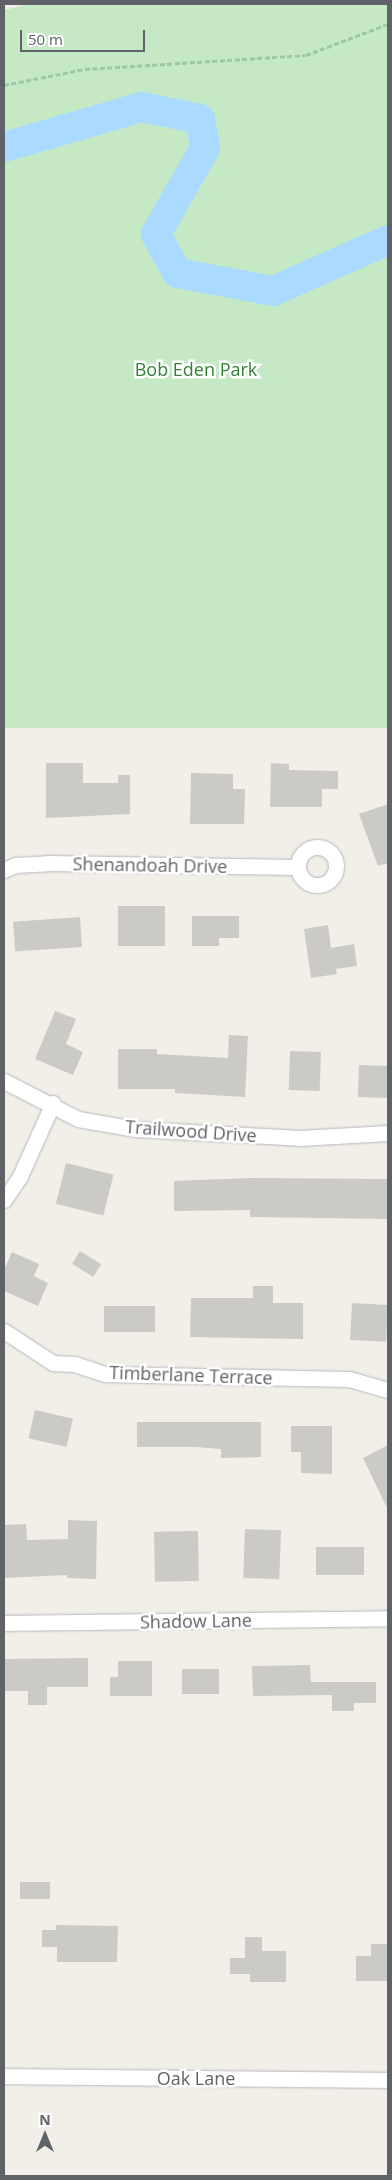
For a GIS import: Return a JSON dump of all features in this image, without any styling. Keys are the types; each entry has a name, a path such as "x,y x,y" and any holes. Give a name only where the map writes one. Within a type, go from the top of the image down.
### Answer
{"street":[{"name":"Shenandoah Drive","path":"4,870 14,866 48,863 298,867"},
{"name":"Trailwood Drive","path":"4,1081 53,1103 78,1119 136,1129 300,1138 388,1133"},
{"path":"4,1200 20,1176 53,1103"},
{"name":"Timberlane Terrace","path":"4,1331 53,1363 74,1364 105,1374 348,1379 388,1390"},
{"name":"Shadow Lane","path":"4,1624 388,1618"},
{"name":"Oak Lane","path":"4,2076 388,2080"}],"path":[{"path":"4,85 85,69 237,62 306,55 387,25"}],"green space":[{"name":"Bob Eden Park","path":"30,4 388,4 388,728 4,728 4,10"}],"building":[{"path":"46,763 83,763 83,783 118,783 118,775 130,775 130,814 46,818"},
{"path":"271,763 289,764 289,770 338,771 338,789 322,789 322,807 270,807"},
{"path":"191,773 233,774 233,789 245,789 244,824 190,824"},
{"path":"388,804 388,863 378,866 359,814"},
{"path":"118,906 165,906 165,946 118,946"},
{"path":"192,916 239,916 239,938 219,938 219,946 192,946"},
{"path":"80,917 82,947 15,952 13,922"},
{"path":"328,925 331,948 354,944 357,966 336,969 337,974 311,978 304,929"},
{"path":"55,1011 76,1019 66,1044 83,1052 73,1075 35,1059"},
{"path":"229,1035 248,1036 245,1097 175,1093 175,1089 118,1089 118,1049 157,1049 157,1054 228,1058"},
{"path":"290,1051 321,1052 320,1091 289,1090"},
{"path":"359,1065 388,1066 387,1098 358,1097"},
{"path":"66,1163 114,1175 103,1216 56,1204"},
{"path":"250,1178 388,1179 388,1219 250,1217 250,1210 174,1211 174,1181"},
{"path":"80,1251 101,1264 93,1277 72,1264"},
{"path":"12,1252 39,1264 34,1276 48,1283 38,1306 4,1291 4,1270"},
{"path":"253,1286 273,1286 273,1303 303,1303 303,1339 190,1337 191,1298 253,1298"},
{"path":"352,1303 388,1305 386,1342 350,1340"},
{"path":"104,1306 155,1306 155,1332 104,1332"},
{"path":"35,1410 73,1419 66,1447 28,1438"},
{"path":"137,1422 261,1422 261,1457 221,1458 221,1449 137,1447"},
{"path":"291,1426 332,1426 332,1474 301,1473 301,1452 291,1452"},
{"path":"388,1445 388,1510 363,1458"},
{"path":"68,1520 97,1521 96,1579 67,1578 67,1575 4,1578 4,1525 26,1524 27,1540 68,1539"},
{"path":"245,1529 281,1530 279,1579 243,1578"},
{"path":"198,1531 199,1581 155,1582 154,1532"},
{"path":"316,1547 364,1547 364,1575 316,1575"},
{"path":"88,1658 88,1687 47,1687 47,1705 28,1705 28,1691 4,1691 4,1659"},
{"path":"118,1661 152,1661 152,1696 110,1696 110,1677 118,1677"},
{"path":"310,1665 311,1682 376,1682 376,1703 354,1703 354,1711 332,1711 332,1695 253,1696 252,1666"},
{"path":"182,1669 219,1669 219,1694 182,1694"},
{"path":"20,1882 50,1882 50,1899 20,1899"},
{"path":"56,1925 118,1926 117,1962 57,1962 57,1947 42,1947 42,1930 56,1930"},
{"path":"245,1937 262,1937 262,1951 286,1951 286,1982 250,1982 250,1974 230,1974 230,1958 245,1958"},
{"path":"371,1944 388,1944 388,1981 356,1981 356,1956 371,1956"}],"waterway":[{"path":"4,147 142,107 200,119 205,148 156,234 177,273 273,291 388,240"}]}
